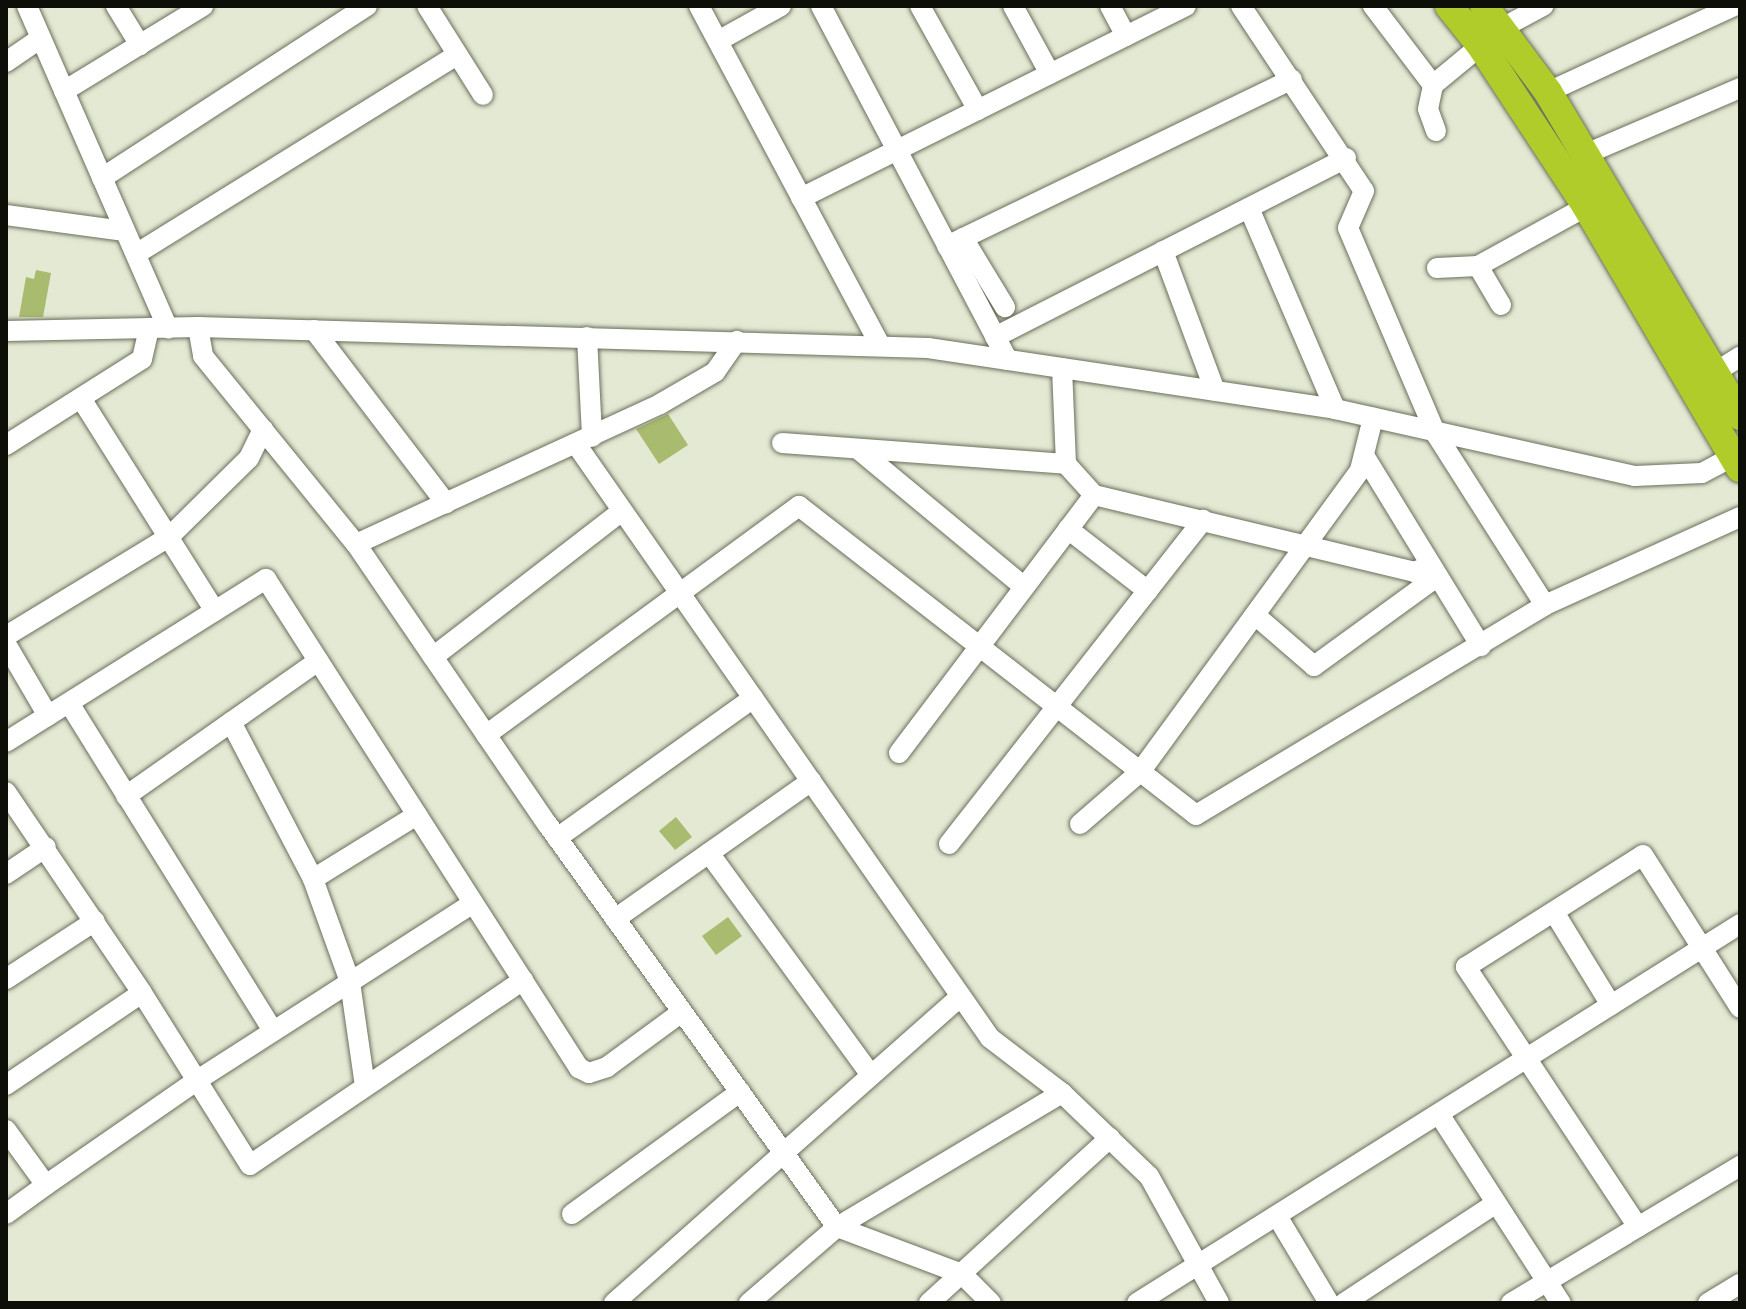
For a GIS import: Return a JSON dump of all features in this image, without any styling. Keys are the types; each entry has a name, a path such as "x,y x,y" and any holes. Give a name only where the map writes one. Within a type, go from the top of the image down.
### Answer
{"highway":[{"path":"1449,6 1491,37 1548,92 1586,154 1598,199 1737,462"},
{"path":"1484,6 1491,37 1740,416"}],"street":[{"path":"6,445 82,400 142,359 159,328 136,254 27,6"},
{"path":"116,6 140,45"},
{"path":"64,91 203,6"},
{"path":"102,178 367,6"},
{"path":"427,6 483,95"},
{"path":"699,6 880,345"},
{"path":"718,41 781,6"},
{"path":"821,6 896,151 955,242 1005,307"},
{"path":"920,6 978,110"},
{"path":"1013,6 1050,74"},
{"path":"1110,6 1126,36"},
{"path":"801,198 1186,6"},
{"path":"1241,6 1346,158 1364,191 1348,228 1436,434 1545,605"},
{"path":"1373,6 1433,85"},
{"path":"1436,131 1428,109 1433,85 1491,37 1543,6"},
{"path":"1548,92 1734,6"},
{"path":"6,62 41,38"},
{"path":"136,254 457,55"},
{"path":"955,242 1292,79"},
{"path":"1586,154 1740,88"},
{"path":"995,337 1346,158"},
{"path":"1437,268 1478,266 1598,199"},
{"path":"1249,208 1335,409"},
{"path":"6,215 125,231"},
{"path":"955,242 995,337 1008,360"},
{"path":"1163,251 1215,391"},
{"path":"1478,266 1501,305"},
{"path":"6,331 198,327 880,345 1008,360 1335,409 1635,476 1702,473 1737,462"},
{"path":"198,327 203,356 356,544 557,838 837,1227 962,1274 991,1303"},
{"path":"314,330 446,503"},
{"path":"587,337 584,440 622,511 990,1038 1062,1093 1149,1176 1219,1303"},
{"path":"356,544 584,440 715,372 737,341"},
{"path":"1714,373 1740,357"},
{"path":"1062,368 1066,464 1094,495 1414,572 1434,570"},
{"path":"82,400 215,611"},
{"path":"1080,824 1140,772 1306,545 1365,457 1373,418"},
{"path":"6,636 169,537 249,458 263,429"},
{"path":"782,443 1066,464"},
{"path":"858,449 1024,587"},
{"path":"1365,457 1481,646"},
{"path":"899,753 1094,495"},
{"path":"486,735 799,506 1196,815 1545,605 1740,517"},
{"path":"433,657 622,511"},
{"path":"949,844 1203,520"},
{"path":"1068,529 1148,591"},
{"path":"1255,615 1314,666 1434,570"},
{"path":"6,742 266,579 579,1068 589,1073 607,1067 682,1012"},
{"path":"6,644 48,716"},
{"path":"126,796 318,661"},
{"path":"557,838 753,698"},
{"path":"69,703 273,1031"},
{"path":"231,722 313,879 350,982 365,1086"},
{"path":"615,919 811,781"},
{"path":"6,792 95,921 250,1165 523,980"},
{"path":"313,879 417,815"},
{"path":"6,874 46,847"},
{"path":"709,853 871,1075"},
{"path":"1638,1227 1466,967 1643,855 1740,1008"},
{"path":"6,1214 196,1081 473,903"},
{"path":"1554,912 1611,1005"},
{"path":"6,979 95,921"},
{"path":"1137,1303 1740,924"},
{"path":"6,1085 142,993"},
{"path":"614,1303 961,996"},
{"path":"572,1214 740,1092"},
{"path":"749,1303 837,1227 1062,1093"},
{"path":"1439,1114 1561,1303"},
{"path":"6,1130 46,1185"},
{"path":"929,1303 1110,1138"},
{"path":"1511,1303 1740,1166"},
{"path":"1344,1303 1496,1203"},
{"path":"1277,1216 1329,1303"},
{"path":"1708,1303 1740,1284"}],"building":[{"path":"36,270 51,273 43,317 19,317 26,277 34,279"},
{"path":"668,414 688,445 659,464 636,429"},
{"path":"676,817 692,837 675,850 659,831"},
{"path":"728,917 742,936 716,955 702,936"}]}
